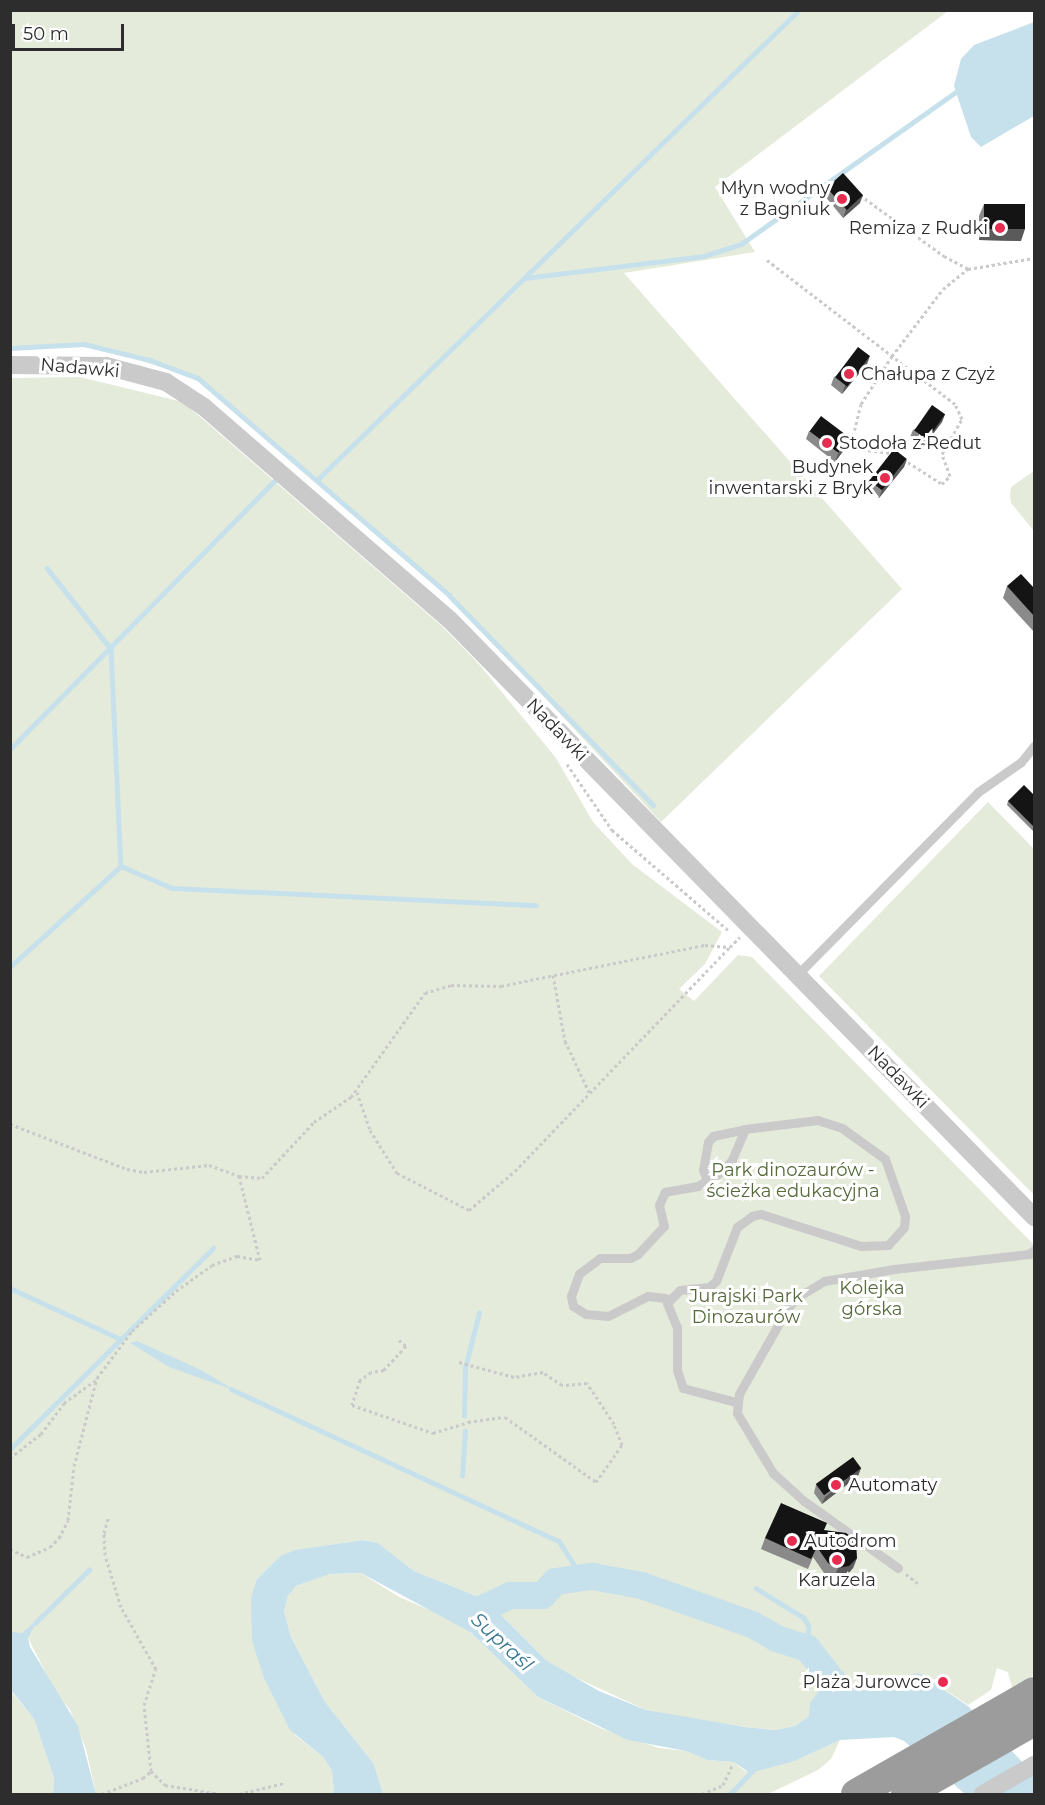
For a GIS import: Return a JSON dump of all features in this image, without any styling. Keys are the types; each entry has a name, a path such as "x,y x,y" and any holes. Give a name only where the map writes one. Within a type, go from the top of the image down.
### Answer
{"highway":[{"path":"856,1794 1035,1692"},
{"path":"906,1794 1035,1721"}],"street":[{"name":"Nadawki","path":"10,365 106,366 166,382 204,407 449,619 745,932 771,948 1035,1217"},
{"path":"983,1794 1035,1765"}],"lane":[{"path":"797,975 978,792 1021,762 1035,746"},
{"path":"668,1302 680,1290 709,1287 716,1281 745,1218 761,1214 877,1248 888,1245 904,1227 892,1170 885,1159 842,1128 818,1120 744,1129 713,1136 708,1142 703,1170 708,1182"},
{"path":"736,1402 683,1388 677,1370 677,1327 668,1302 660,1296 648,1296 622,1311 598,1316 578,1311 571,1296 573,1284 586,1265 600,1258 630,1258 657,1235 664,1226 659,1205 665,1192 708,1182 732,1160 744,1129"},
{"path":"898,1568 784,1484 759,1454 737,1413 736,1402 787,1308 796,1298 824,1281 873,1271 1029,1254 1035,1250"}],"path":[{"path":"854,191 944,256 968,269"},
{"path":"767,260 892,356 955,404 962,419 942,454 950,476 942,484 895,454 850,448 861,404 892,356 943,289 968,269 1035,258"},
{"path":"564,759 612,830 641,859 771,948"},
{"path":"356,1091 362,1099 370,1130 397,1173 469,1210 515,1171 745,932"},
{"path":"10,1124 127,1169 144,1172 209,1165 239,1176 262,1178 298,1136 346,1103 425,993 451,985 501,986 705,945 730,947"},
{"path":"553,975 565,1041 590,1094"},
{"path":"10,1458 41,1434 64,1403 97,1378 132,1331 193,1277 237,1256 260,1260 239,1176"},
{"path":"399,1340 406,1346 384,1370 360,1380 352,1405 433,1433 468,1422 505,1418 596,1482 622,1445 614,1424 587,1383 562,1385 543,1372 514,1377 459,1362"},
{"path":"10,1550 27,1557 40,1553 59,1538 68,1521 74,1466 97,1378"},
{"path":"108,1518 104,1533 105,1556 121,1607 156,1669 144,1704 151,1771 165,1785 220,1794"},
{"path":"702,1794 723,1785 733,1764"},
{"path":"102,1794 143,1778 151,1771"},
{"path":"239,1794 284,1783"}],"green space":[{"path":"10,11 948,11 715,187 755,252 624,273 902,589 661,822 449,595 198,378 84,344 11,349"},
{"path":"80,377 183,402 444,628 478,663 556,758 593,822 632,864 722,932 705,964 679,989 694,1001 738,955 752,957 1034,1245 1034,1675 1012,1688 1008,1672 997,1668 991,1690 968,1705 919,1673 892,1690 822,1687 809,1716 795,1726 776,1730 710,1723 646,1710 566,1673 547,1661 497,1611 494,1603 414,1571 378,1543 363,1540 296,1550 280,1556 257,1579 295,1735 323,1757 332,1771 334,1794 96,1794 86,1749 70,1710 55,1691 28,1638 11,1632 10,378"},
{"path":"1034,471 1034,531 1011,503 1010,496 1011,487"},
{"path":"988,802 1034,849 1034,1195 819,976"},
{"path":"361,1573 399,1597 451,1619 470,1632 538,1697 600,1728 659,1748 686,1751 707,1760 734,1762 745,1771 795,1761 840,1740 831,1759 818,1770 768,1794 383,1794 374,1764 325,1702 291,1637 284,1611 288,1596 296,1586 330,1574"},
{"path":"10,1690 34,1719 54,1778 53,1794 11,1794"}],"water":[{"path":"1034,22 1034,116 981,147 971,137 954,86 961,59 974,45"},
{"path":"137,1341 201,1370 236,1391 169,1367 130,1343"},
{"name":"Supraśl","path":"363,1540 378,1543 414,1571 494,1603 497,1611 547,1661 599,1691 646,1710 745,1727 776,1730 795,1726 809,1716 810,1703 822,1687 812,1662 802,1649 808,1641 827,1664 843,1671 855,1690 892,1690 909,1675 919,1673 968,1706 1034,1774 1034,1794 965,1794 904,1741 894,1737 840,1740 795,1761 750,1773 734,1762 707,1760 686,1751 628,1740 538,1697 470,1632 361,1573 330,1574 296,1586 288,1596 284,1611 291,1637 325,1702 374,1764 383,1794 334,1794 332,1771 323,1757 290,1730 264,1678 252,1641 251,1598 257,1579 280,1556 295,1550"},
{"path":"39,1618 28,1638 30,1647 78,1726 96,1794 53,1794 54,1778 34,1719 11,1690 11,1632 22,1633"}],"building":[{"path":"843,173 863,195 847,210 827,188"},
{"path":"984,204 1025,204 1025,229 984,229"},
{"name":"Chałupa z Czyż","path":"858,347 870,356 847,386 835,377"},
{"name":"Chałupa z Czyż","path":"932,405 945,414 927,440 914,430"},
{"path":"821,416 850,438 838,453 810,431"},
{"name":"Budynek inwentarski z Bryk","path":"894,449 907,459 882,490 869,481"},
{"path":"1021,574 1035,589 1035,617 1007,586"},
{"path":"1024,785 1035,796 1034,827 1008,801"},
{"path":"853,1457 861,1468 824,1495 816,1484"},
{"path":"781,1503 827,1523 824,1530 846,1533 856,1540 857,1558 849,1566 838,1568 828,1563 817,1547 811,1559 765,1538"}],"waterway":[{"path":"317,480 799,10"},
{"path":"525,278 704,256 741,244 956,92"},
{"path":"10,348 84,344 150,360 198,378 449,595 653,805"},
{"path":"10,749 274,481"},
{"path":"47,568 111,649 121,866"},
{"path":"10,967 121,866 172,888 536,905"},
{"path":"10,1449 213,1248"},
{"path":"10,1288 118,1338"},
{"path":"464,1416 465,1368 479,1313"},
{"path":"231,1389 559,1541 582,1577"},
{"path":"462,1476 465,1431"},
{"path":"35,1623 89,1570"},
{"name":"Supraśl","path":"471,1613 510,1595 542,1595 555,1581 592,1576 641,1585 752,1624 776,1638 807,1648 827,1674"},
{"path":"756,1588 804,1618 809,1626 807,1645"},
{"path":"730,1794 753,1770"}],"place":[{"name":"Młyn wodny z Bagniuk","path":"842,199"},
{"name":"Remiza z Rudki","path":"1000,228"},
{"name":"Chałupa z Czyż","path":"849,374"},
{"name":"Stodoła z Redut","path":"827,443"},
{"name":"Budynek inwentarski z Bryk","path":"885,478"},
{"name":"Automaty","path":"836,1485"},
{"name":"Autodrom","path":"792,1541"},
{"name":"Karuzela","path":"837,1560"},
{"name":"Plaża Jurowce","path":"943,1682"}],"park label":[{"name":"Park dinozaurów - ścieżka edukacyjna","path":"793,1181"},
{"name":"Kolejka górska","path":"872,1299"},
{"name":"Jurajski Park Dinozaurów","path":"746,1307"}]}
